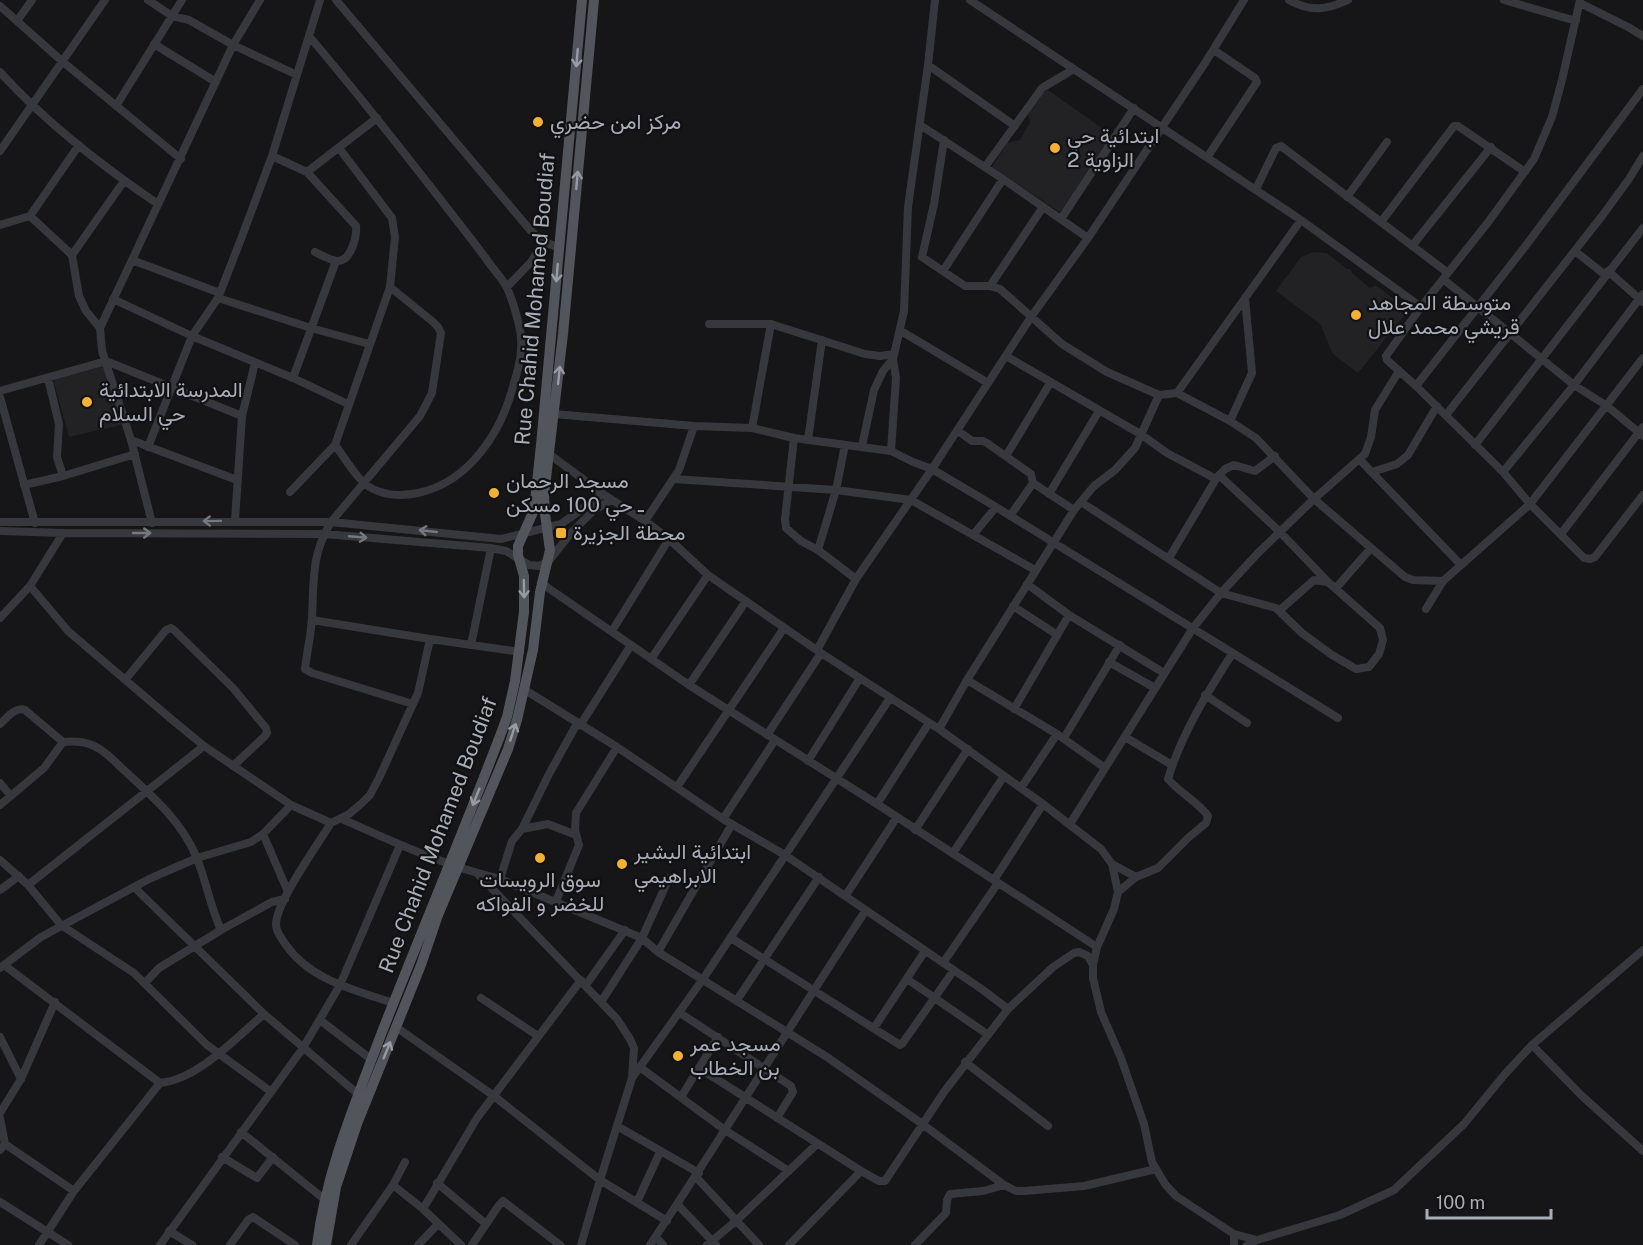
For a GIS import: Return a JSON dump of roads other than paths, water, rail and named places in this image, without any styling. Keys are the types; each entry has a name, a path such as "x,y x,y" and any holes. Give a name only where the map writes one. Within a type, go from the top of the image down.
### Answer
{"main road":[{"name":"Rue Chahid Mohamed Boudiaf","path":"520,692 524,590 518,546 532,514 538,477 582,0"},
{"name":"Rue Chahid Mohamed Boudiaf","path":"325,1245 324,1199 359,1095 393,1003 492,774 513,734 520,692 533,650 550,542 544,495 554,414 594,0"},
{"name":"Rue Chahid Mohamed Boudiaf","path":"325,1245 333,1200 343,1164 421,965 454,865"}],"street":[{"path":"16,21 32,0"},
{"path":"0,151 105,0"},
{"path":"148,0 172,16 189,20 233,45 297,75"},
{"path":"116,106 182,0"},
{"path":"152,523 131,440 101,345 100,328 233,45 261,0"},
{"path":"148,447 192,336 219,296 272,156 320,0"},
{"path":"336,0 531,231 543,241 559,248"},
{"path":"891,451 896,378 894,357 906,298 908,207 928,65 934,0"},
{"path":"970,0 1301,219 1421,307"},
{"path":"723,819 771,738 856,579 932,469 1031,317 1088,238 1214,50 1244,0"},
{"path":"1289,0 1304,8 1312,9 1334,6 1348,0"},
{"path":"1504,0 1576,21"},
{"path":"1643,36 1580,2 1552,117 1534,159 1388,352 1387,360 1446,414 1584,558 1595,557 1643,495"},
{"path":"0,6 63,62 181,159"},
{"path":"309,36 377,118 507,287 519,326 521,350 509,405 490,440 481,452 453,477 427,491 402,496 385,494 364,483 335,445"},
{"path":"154,44 216,82"},
{"path":"1208,156 1257,82 1255,78 1214,50"},
{"path":"928,65 1014,126"},
{"path":"985,167 1042,88 1074,69"},
{"path":"0,74 32,107 124,181 158,204"},
{"path":"1416,386 1643,89"},
{"path":"1061,219 1134,108"},
{"path":"307,172 377,118"},
{"path":"920,125 1088,238"},
{"path":"1381,222 1454,126 1458,126 1491,147 1525,172"},
{"path":"922,258 934,204 944,140"},
{"path":"1347,197 1387,142"},
{"path":"0,225 30,216 79,145"},
{"path":"1256,189 1279,146 1412,246 1478,307 1574,385 1641,432 1560,534"},
{"path":"1412,246 1491,147"},
{"path":"290,492 335,445 390,287 395,237 392,218 339,148"},
{"path":"272,156 307,172 356,226 356,235 345,259 336,261 315,252"},
{"path":"1446,414 1621,192 1643,156"},
{"path":"943,271 1003,179"},
{"path":"72,255 124,181"},
{"path":"990,286 1044,207"},
{"path":"30,216 72,255 79,296 86,311 100,328"},
{"path":"1176,393 1301,219"},
{"path":"1475,445 1643,228"},
{"path":"507,287 532,261 543,241"},
{"path":"1503,472 1642,298 1575,251"},
{"path":"907,264 922,258"},
{"path":"922,258 965,286 990,286 1000,289 1062,344 1107,372 1159,395 1176,393 1230,421 1256,438 1314,499 1405,577 1413,580 1443,581"},
{"path":"132,260 219,296 310,328 369,344"},
{"path":"293,378 336,261"},
{"path":"390,287 438,327 440,338 434,386 430,400 414,423 331,522 324,534 316,555 307,671 413,704"},
{"path":"1230,421 1252,373 1245,298"},
{"path":"113,299 348,404"},
{"path":"709,324 771,324 872,356 894,357"},
{"path":"752,428 771,324"},
{"path":"901,331 988,384"},
{"path":"808,440 822,340"},
{"path":"1006,356 1142,435 1167,453 1218,477 1280,532 1328,582 1380,628 1383,640 1379,654 1369,667 1356,669 1302,633 1280,610 1221,592 1081,502"},
{"path":"862,446 874,390 883,371 894,357"},
{"path":"1426,609 1443,581 1530,504 1643,358"},
{"path":"0,391 106,361 242,416"},
{"path":"235,521 242,416 255,363"},
{"path":"1070,824 1193,628 1221,592 1314,499 1360,460 1368,448 1375,410 1399,371"},
{"path":"48,378 59,424 57,457 63,476"},
{"path":"1006,456 1050,383"},
{"path":"939,729 967,680 1074,510 1100,481 1128,458 1142,435 1159,395"},
{"path":"0,397 35,523"},
{"path":"1372,472 1397,464 1408,455 1437,406"},
{"path":"1049,494 1099,411"},
{"path":"554,414 694,426 752,428 794,438 891,451 932,469 996,507 1338,718"},
{"path":"645,521 674,479 694,426"},
{"path":"957,430 972,441 983,441 1006,456 1031,474 1033,483 1074,510"},
{"path":"794,438 786,528 856,579"},
{"path":"131,440 237,480"},
{"path":"818,550 836,490 845,445"},
{"path":"24,485 63,476 135,454"},
{"path":"549,454 669,539 708,576 968,749 1101,849 1112,864 1118,892 1114,909 1097,947 1093,978 1099,1006 1121,1058 1144,1124 1152,1162 1165,1184 1176,1196 1234,1234 1257,1240"},
{"path":"1169,558 1218,477 1234,465 1255,471 1275,456"},
{"path":"1360,460 1461,564"},
{"path":"674,479 836,490 911,500 1035,570"},
{"path":"1010,516 1033,483"},
{"path":"0,522 108,524 235,521 331,522 501,538 564,522 607,497"},
{"path":"0,531 108,534 324,534 490,548 506,551 534,566 548,562 589,514 607,497"},
{"path":"973,535 996,507"},
{"path":"108,524 108,534"},
{"path":"0,618 30,586 63,533"},
{"path":"464,546 466,535"},
{"path":"612,630 669,539"},
{"path":"471,645 490,548"},
{"path":"1336,588 1371,549"},
{"path":"651,659 708,576"},
{"path":"1280,610 1314,580 1328,582"},
{"path":"542,583 689,685 1097,947"},
{"path":"1027,584 1069,615 1164,673"},
{"path":"30,586 68,631 204,746 291,805 331,823"},
{"path":"689,685 746,601"},
{"path":"1013,606 1056,634"},
{"path":"1014,709 1069,615"},
{"path":"312,620 520,652"},
{"path":"125,680 166,630 171,628 174,630 219,673 266,728 265,736 233,766"},
{"path":"677,787 784,628"},
{"path":"393,1003 340,985 304,966 295,959 282,939 275,922 286,896 331,823 342,819 369,795 413,704 421,683 430,639"},
{"path":"500,879 512,840 522,829 575,728 581,724 631,645"},
{"path":"1022,788 1060,736 1120,645"},
{"path":"1118,892 1136,877 1162,865 1206,823 1208,816 1203,808 1179,792 1168,779 1172,765 1205,695 1232,654"},
{"path":"1109,662 1155,688"},
{"path":"808,761 860,678"},
{"path":"967,680 1060,736 1105,768"},
{"path":"520,692 581,724 723,819 819,877 1008,1009"},
{"path":"1205,695 1247,723"},
{"path":"632,1078 731,938 890,698"},
{"path":"0,724 14,711 21,708 63,742 76,741 96,746 147,792 171,816 187,839 197,858 213,913 221,930"},
{"path":"877,804 929,723"},
{"path":"1125,737 1172,765"},
{"path":"0,805 44,768 63,742"},
{"path":"28,885 204,746"},
{"path":"556,901 579,845 576,835 576,813 616,747"},
{"path":"915,830 968,749"},
{"path":"953,853 1004,776"},
{"path":"0,783 11,796"},
{"path":"943,963 1043,804"},
{"path":"160,1083 56,1002 2,966 41,937 134,887 197,858 251,842 263,834 291,805"},
{"path":"846,895 897,817"},
{"path":"342,819 400,845 477,874 500,879 642,938 658,951 827,1057 1004,1185 1016,1191 1084,1186 1156,1169"},
{"path":"522,829 548,824 576,835"},
{"path":"658,951 732,824"},
{"path":"263,834 286,896"},
{"path":"160,1245 303,1048 320,1020 340,985 400,845"},
{"path":"0,860 28,885 62,925 146,983 218,1054 270,1092"},
{"path":"1112,864 1136,877"},
{"path":"477,874 583,982 623,1026 630,1039 634,1055 632,1078 581,1245"},
{"path":"0,890 19,876"},
{"path":"737,1000 819,877"},
{"path":"601,1002 642,938 669,878"},
{"path":"134,887 264,1014 359,1095"},
{"path":"146,983 159,968 194,945 286,896"},
{"path":"663,1245 653,1241 698,1175 764,1067 866,910"},
{"path":"423,1209 477,1118 538,1036 625,930"},
{"path":"731,938 901,1045 954,970"},
{"path":"1247,1245 1340,1215 1394,1190 1464,1124 1505,1074 1532,1046 1643,950"},
{"path":"874,1029 925,951"},
{"path":"699,1068 861,1171 879,1181 887,1179 921,1123 965,1062 1008,1009 1053,967 1074,953 1079,952 1088,956 1093,965"},
{"path":"907,979 987,1034"},
{"path":"481,998 538,1036"},
{"path":"0,1113 21,1079 56,1002"},
{"path":"680,1013 764,1067 793,1089 777,1118"},
{"path":"39,1245 74,1191 160,1083 180,1079 218,1054 264,1014"},
{"path":"320,1020 372,1059"},
{"path":"396,1027 494,1096 600,1180 667,1221"},
{"path":"0,1037 21,1079"},
{"path":"681,1096 718,1037"},
{"path":"1532,1046 1582,1096 1643,1151"},
{"path":"965,1062 1048,1126"},
{"path":"641,1068 726,1130 789,1171"},
{"path":"0,1118 3,1147 74,1191"},
{"path":"617,1126 698,1175 759,1245"},
{"path":"241,1132 324,1199"},
{"path":"678,1205 712,1244 817,1144"},
{"path":"637,1202 660,1152"},
{"path":"222,1157 257,1178 273,1157"},
{"path":"351,1245 393,1185 405,1162"},
{"path":"789,1245 861,1171"},
{"path":"437,1183 486,1224"},
{"path":"393,1185 423,1209 461,1245"},
{"path":"915,1245 946,1213 950,1194 983,1191 1004,1185"},
{"path":"472,1245 503,1201 560,1245"},
{"path":"0,1202 68,1245"},
{"path":"230,1245 248,1220 253,1217 295,1245"},
{"path":"418,1245 438,1224"},
{"path":"169,1231 192,1245"},
{"path":"1234,1234 1234,1245"}],"place":[{"name":"مركز امن حضري","path":"538,122"},
{"name":"ابتدائية حي الزاوية 2","path":"1055,148"},
{"name":"متوسطة المجاهد قريشي محمد علال","path":"1356,315"},
{"name":"المدرسة الابتدائية حي السلام","path":"87,402"},
{"name":"مسجد الرحمان ـ حي 100 مسكن","path":"494,493"},
{"name":"محطة الجزيرة","path":"561,533"},
{"name":"سوق الرويسات للخضر و الفواكه","path":"540,858"},
{"name":"ابتدائية البشير الابراهيمي","path":"622,864"},
{"name":"مسجد عمر بن الخطاب","path":"678,1056"}]}
